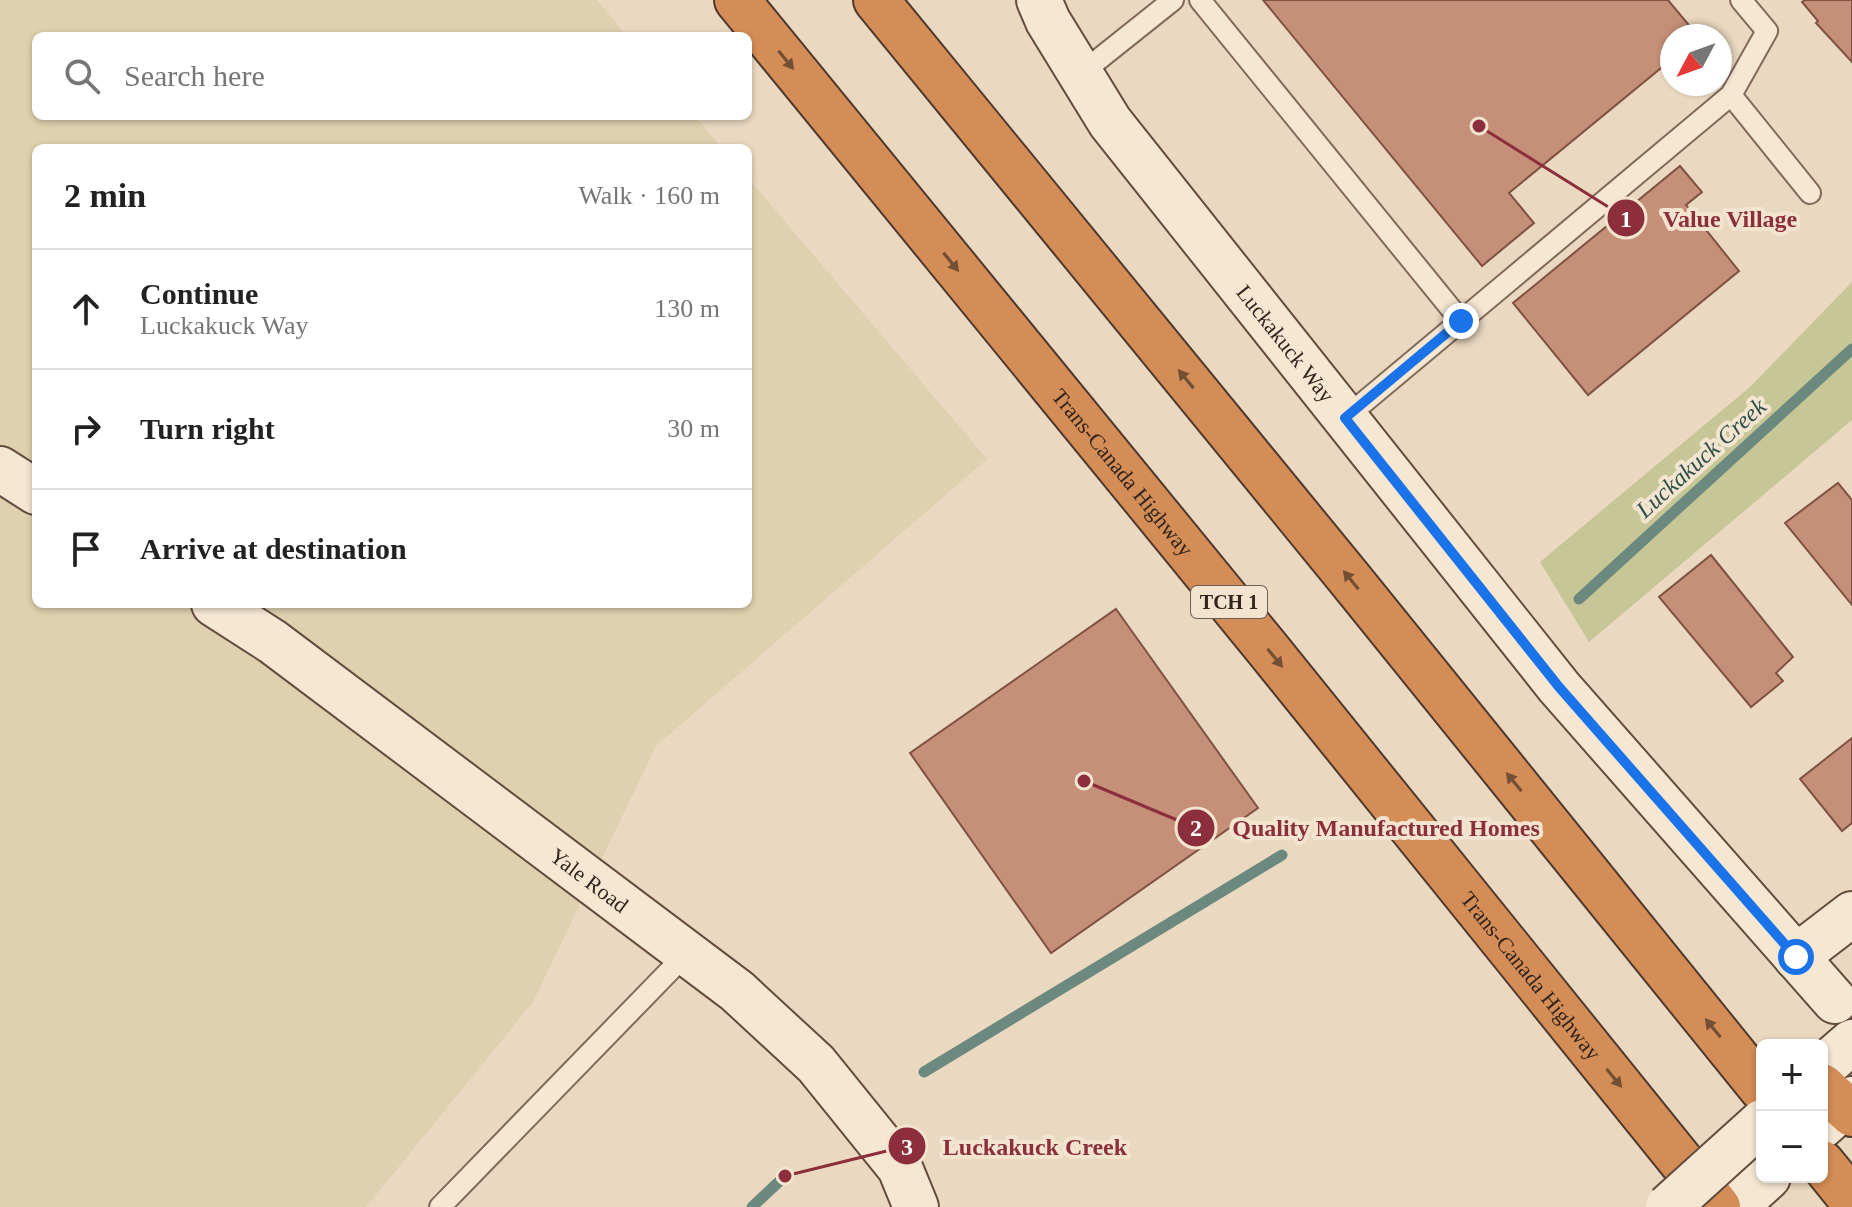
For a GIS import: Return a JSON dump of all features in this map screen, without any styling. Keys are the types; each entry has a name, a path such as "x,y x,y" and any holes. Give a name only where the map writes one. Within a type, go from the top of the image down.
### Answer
{"highway":[{"name":"Trans-Canada Highway","path":"737,0 1266,647 1718,1207"},
{"path":"876,0 1756,1082"},
{"path":"1828,1170 1852,1200"}],"street":[{"name":"Luckakuck Way","path":"1039,0 1079,75 1110,122 1345,418 1559,687 1835,1001"},
{"path":"0,469 32,489"},
{"name":"Yale Road","path":"220,608 273,642 737,991 816,1064 900,1168 916,1207"},
{"path":"1796,957 1852,914"},
{"path":"1828,1063 1852,1042"},
{"path":"1668,1207 1756,1127"},
{"path":"1735,1207 1761,1183"}],"lane":[{"path":"1079,75 1173,0"},
{"path":"1200,0 1461,321"},
{"path":"1732,93 1767,31 1741,0"},
{"path":"1345,418 1730,96"},
{"path":"1732,96 1810,193"},
{"path":"440,1207 687,953"}],"shaded area":[{"path":"0,0 597,0 624,32 32,32 32,120 698,120 719,144 32,144 32,608 752,608 752,183 987,459 656,746 533,1002 366,1207 0,1207"},
{"path":"1852,282 1852,420 1589,642 1540,562 1750,387"}],"building":[{"path":"1263,0 1668,0 1688,24 1660,24 1660,69 1509,193 1534,223 1482,266"},
{"path":"1852,0 1852,62 1816,23 1818,21 1802,2"},
{"path":"1680,166 1702,192 1686,205 1739,271 1588,395 1513,303"},
{"path":"1838,483 1852,500 1852,605 1785,523"},
{"path":"1711,555 1793,657 1776,673 1783,681 1751,707 1659,597"},
{"path":"1116,609 1258,808 1051,953 910,753"},
{"path":"1852,738 1852,823 1842,831 1800,779"}],"waterway":[{"name":"Luckakuck Creek","path":"1579,599 1852,349"},
{"name":"Luckakuck Creek","path":"924,1072 1282,855"},
{"name":"Luckakuck Creek","path":"752,1207 785,1176"}],"place":[{"name":"Value Village","path":"1479,126"},
{"name":"Quality Manufactured Homes","path":"1084,781"},
{"name":"Luckakuck Creek","path":"785,1176"}],"route":[{"path":"1461,321 1345,418 1559,687 1796,957"}]}
